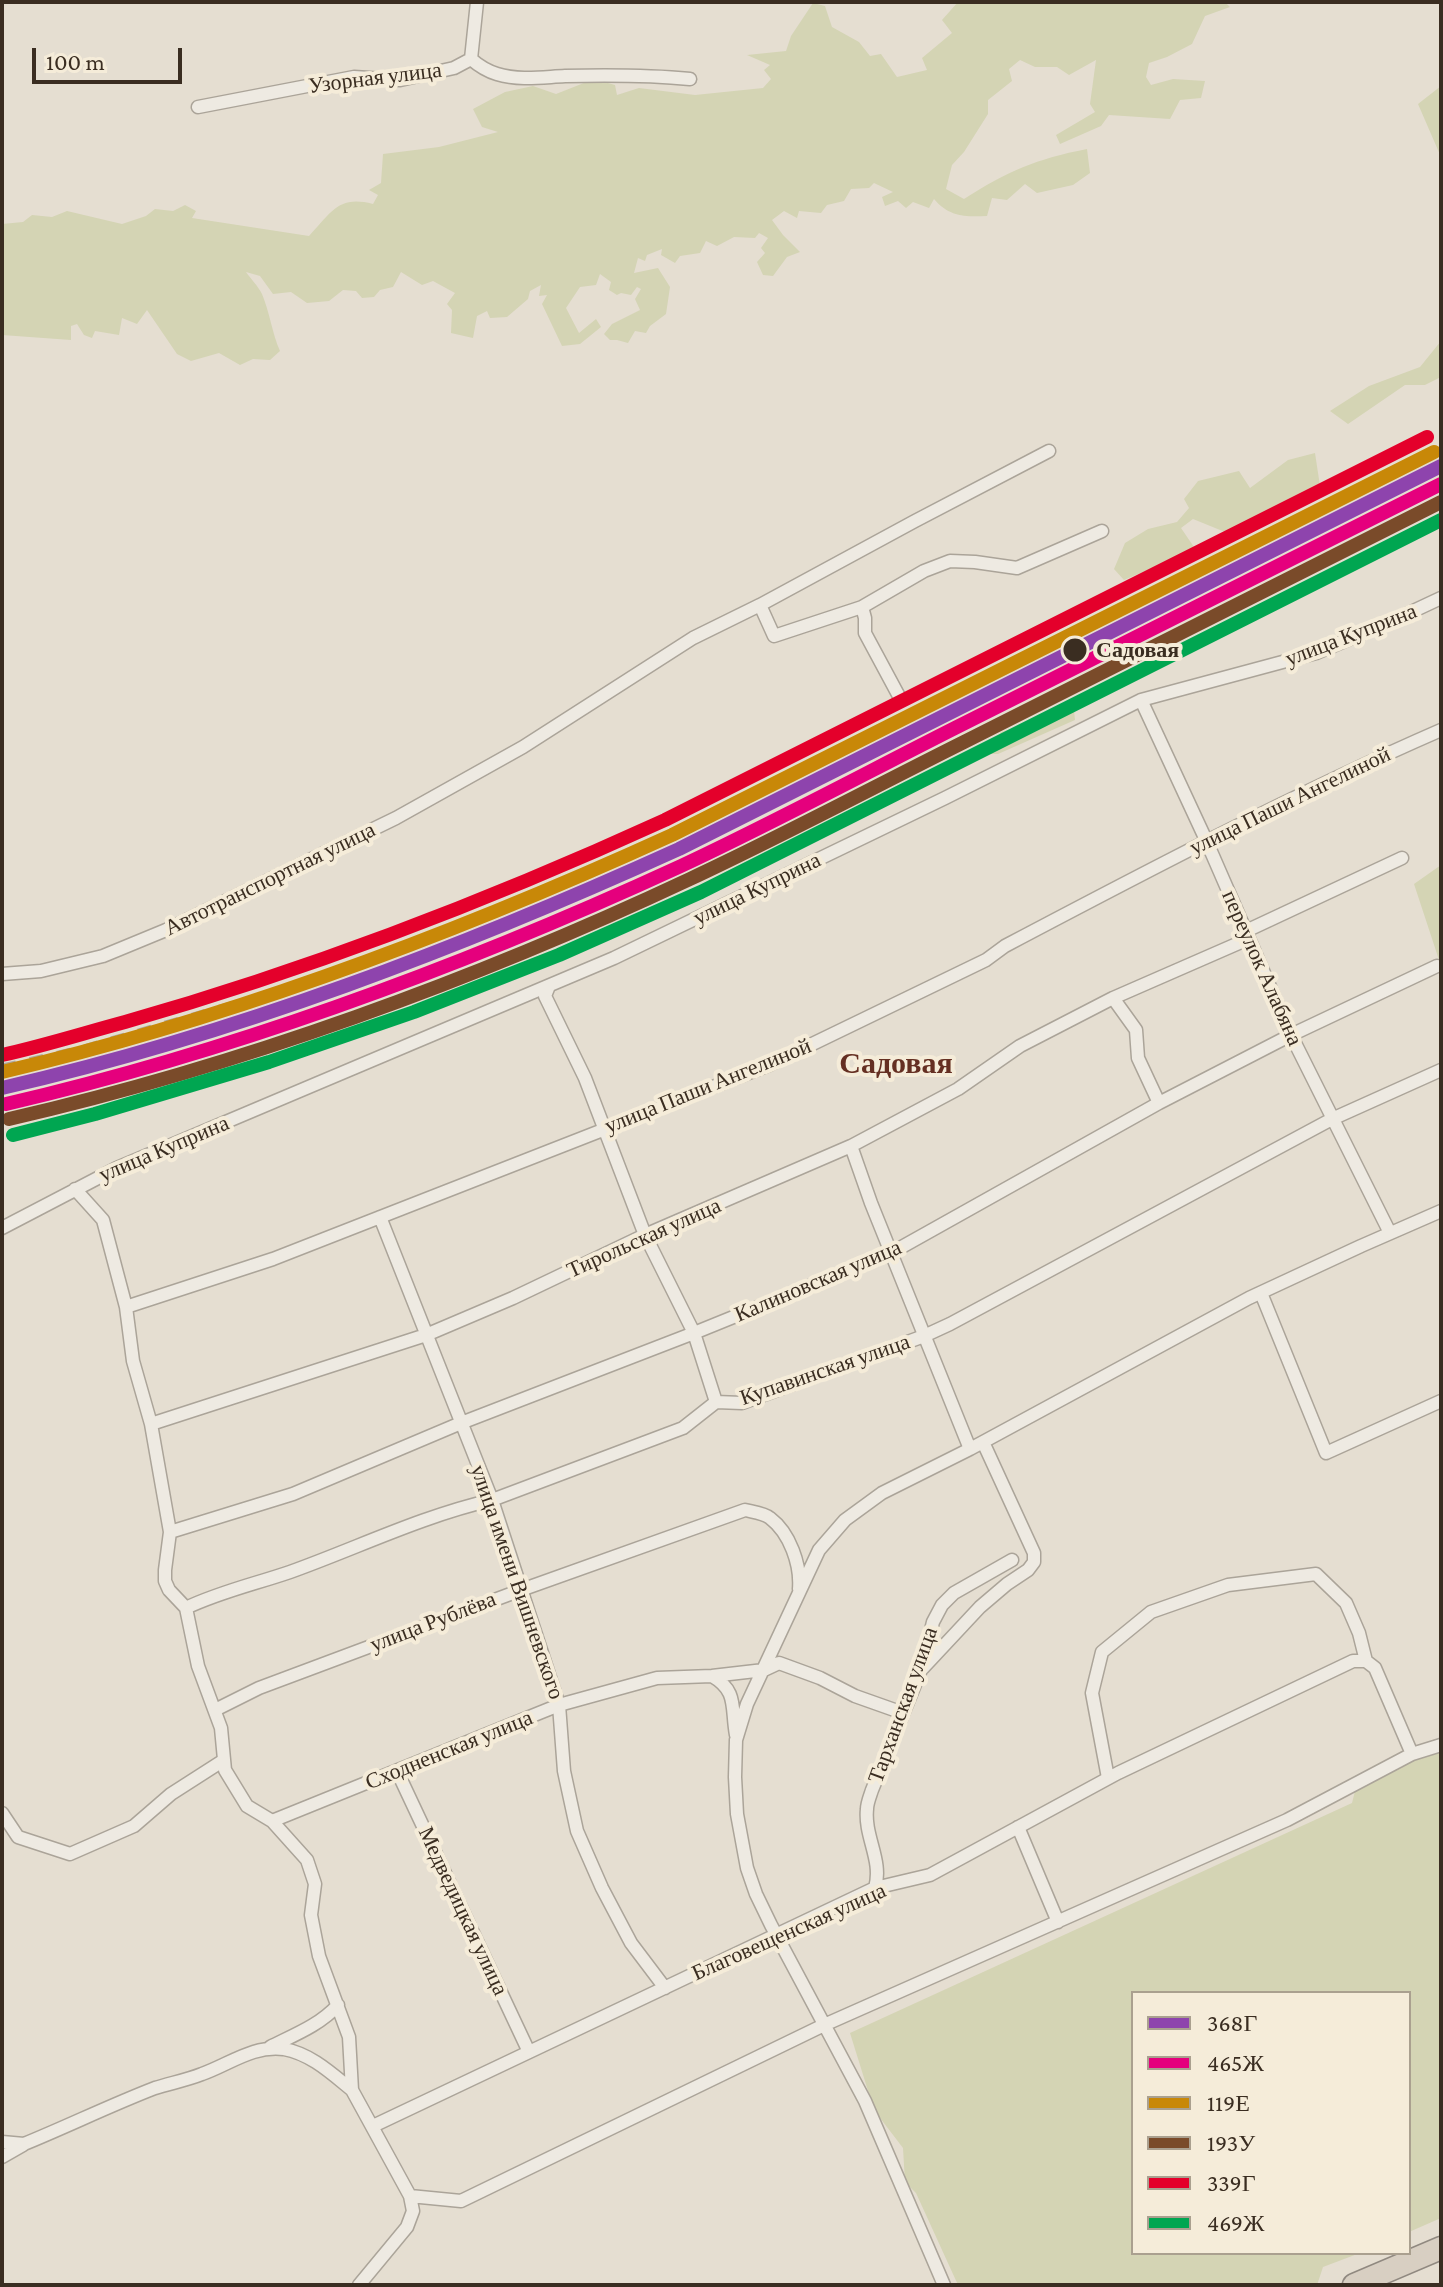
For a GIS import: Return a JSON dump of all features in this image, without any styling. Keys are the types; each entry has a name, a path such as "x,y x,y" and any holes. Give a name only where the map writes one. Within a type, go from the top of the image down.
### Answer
{"highway":[{"path":"1354,2285 1441,2248"}],"street":[{"path":"471,59 477,2"},
{"name":"Узорная улица","path":"198,107 354,77 400,80 454,68 471,59 483,69 499,75 531,79 654,75 690,79"},
{"name":"Автотранспортная улица","path":"2,974 41,971 103,956 166,930 396,818 523,747 693,638 1049,451"},
{"path":"760,605 774,636 862,607 924,571 950,561 1017,568 1102,531"},
{"name":"улица Куприна","path":"2,1228 131,1162 614,958 1141,700 1316,653 1441,598"},
{"path":"862,607 865,633 901,700"},
{"name":"переулок Алабяна","path":"1141,700 1291,1035 1390,1233"},
{"name":"улица Паши Ангелиной","path":"126,1307 273,1259 769,1065 986,960 1005,946 1206,840 1441,730"},
{"name":"Тирольская улица","path":"151,1424 426,1335 851,1146 958,1089 1020,1046 1113,998 1239,943 1246,931 1402,858"},
{"name":"Калиновская улица","path":"170,1532 293,1494 461,1423 891,1253 1159,1103 1291,1035 1437,966"},
{"path":"549,986 545,996 585,1078 645,1235 694,1333 716,1402"},
{"path":"1113,998 1136,1030 1138,1058 1159,1103"},
{"name":"Купавинская улица","path":"186,1608 461,1507 492,1500 683,1428 716,1402 742,1403 924,1336 1332,1119 1441,1070"},
{"path":"851,1146 970,1449"},
{"path":"75,1189 103,1220 126,1307 133,1361 151,1424 170,1532 165,1581 186,1608 198,1666 221,1728 225,1770 247,1806 272,1821 307,1860 315,1884 311,1915 319,1956 349,2037 352,2090"},
{"path":"736,1740 747,1704 819,1550 858,1510 882,1493 1261,1293 1441,1211"},
{"name":"улица имени Вишневского","path":"380,1217 492,1500 559,1705 564,1771 577,1831 631,1943 665,1988"},
{"path":"1426,1217 1441,1220"},
{"path":"1261,1293 1326,1453 1441,1401"},
{"path":"921,1670 980,1607 1034,1562 1034,1553 983,1442"},
{"name":"улица Рублёва","path":"215,1710 259,1688 745,1510 769,1516 783,1531 800,1574 799,1595"},
{"name":"Тарханская улица","path":"875,1888 877,1863 866,1810 921,1670 933,1622 942,1605 954,1593 1012,1560"},
{"path":"1108,1778 1092,1693 1102,1652 1151,1612 1228,1585 1316,1574 1346,1603 1370,1665 1412,1754"},
{"path":"927,1641 941,1647"},
{"name":"Благовещенская улица","path":"373,2126 875,1888 930,1875 1108,1778 1353,1661 1370,1665"},
{"name":"Сходненская улица","path":"272,1821 559,1705 657,1678 764,1670 779,1663 903,1713"},
{"path":"712,1676 731,1691 741,1840 756,1894 865,2101 944,2285"},
{"path":"410,2196 461,2201 824,2025 1287,1820 1412,1754 1441,1745"},
{"path":"2,1813 18,1837 70,1854 134,1826 171,1794 224,1760"},
{"name":"Медведицкая улица","path":"397,1771 529,2052"},
{"path":"1018,1827 1058,1922"},
{"path":"2,2157 24,2144 156,2088 203,2074 253,2051 267,2048 328,2016 338,2005"},
{"path":"303,2030 305,2056"},
{"path":"267,2048 305,2056 352,2090 410,2196 413,2211 407,2227 359,2285"},
{"path":"2,2142 24,2144"}],"green space":[{"path":"958,2 1225,2 1230,7 1205,16 1192,44 1149,63 1146,77 1151,85 1173,79 1205,81 1201,98 1180,100 1170,119 1109,115 1101,126 1060,144 1056,135 1095,112 1090,104 1096,60 1069,75 1057,67 1035,67 1020,60 1009,69 1012,81 988,100 988,114 952,165 946,189 964,199 1023,167 1087,149 1090,173 1073,185 1037,193 1025,184 1007,200 992,198 987,216 952,213 934,199 929,208 913,202 906,208 898,201 885,206 882,197 893,192 874,183 869,188 851,189 844,201 827,205 821,213 799,211 797,218 784,211 772,220 800,252 787,257 773,276 763,275 757,262 765,253 761,248 768,238 759,233 755,238 734,237 717,246 706,241 700,253 680,256 675,263 661,255 662,249 647,255 645,261 638,258 634,273 658,268 670,287 666,314 646,333 635,331 628,343 610,340 604,334 612,324 640,310 635,299 641,289 637,287 631,295 617,295 609,290 611,282 600,274 596,285 580,287 566,308 579,333 596,319 601,327 580,344 562,346 542,304 547,295 539,296 541,285 530,291 528,299 507,317 490,318 487,311 477,316 473,338 451,333 452,310 447,304 455,293 433,281 422,285 401,272 393,287 380,290 374,297 362,298 356,291 343,290 329,301 307,303 291,292 273,294 260,276 246,272 262,294 280,351 270,360 253,359 240,365 219,353 191,361 177,354 147,310 137,324 122,318 119,335 95,331 92,338 84,335 77,324 71,326 71,340 2,335 2,224 23,222 32,215 52,217 67,211 122,224 146,216 155,209 173,211 185,205 196,211 192,218 309,236 343,204 373,204 378,195 369,190 381,183 383,154 439,147 498,132 482,127 473,109 505,92 533,86 556,94 594,79 615,85 617,95 639,88 695,95 763,88 771,79 764,70 770,65 747,55 786,51 791,36 813,3 825,6 832,27 859,42 870,56 881,54 897,77 927,70 922,58 952,33 942,20"},
{"path":"1441,86 1441,157 1418,104"},
{"path":"1441,341 1441,377 1425,385 1405,385 1348,424 1330,411 1369,386 1420,367"},
{"path":"1315,453 1320,486 1225,532 1193,519 1181,528 1196,550 1124,580 1114,569 1125,543 1148,529 1177,522 1189,508 1184,499 1198,481 1239,471 1250,488 1288,460"},
{"path":"1074,710 1075,720 998,754 989,754 1001,732"},
{"path":"1441,865 1441,966 1414,884"},
{"path":"1441,1748 1441,2218 1411,2231 1411,1991 1131,1991 1131,2255 1355,2255 1323,2267 1317,2285 958,2285 916,2193 905,2182 903,2148 874,2110 850,2033 1352,1803 1355,1791 1426,1752"}],"railway":[{"path":"2,1065 80,1047 261,994 434,936 533,898 669,835 1441,448"}],"transit line":[{"name":"339Г","path":"2,1055 263,979 399,931 533,878 665,820 1427,437"},
{"name":"119Е","path":"2,1072 174,1026 259,999 426,939 591,871 672,835 1434,452"},
{"name":"368Г","path":"2,1088 176,1042 262,1015 514,921 679,849 1441,466"},
{"name":"465Ж","path":"6,1104 179,1058 264,1031 433,971 599,903 750,833 1441,484"},
{"name":"193У","path":"9,1119 96,1098 269,1046 356,1017 525,952 759,846 1441,502"},
{"name":"469Ж","path":"13,1135 269,1062 414,1012 559,955 701,892 1441,520"}],"place":[{"name":"Садовая","path":"1075,650"}],"district":[{"name":"Садовая","path":"896,1064"}]}
